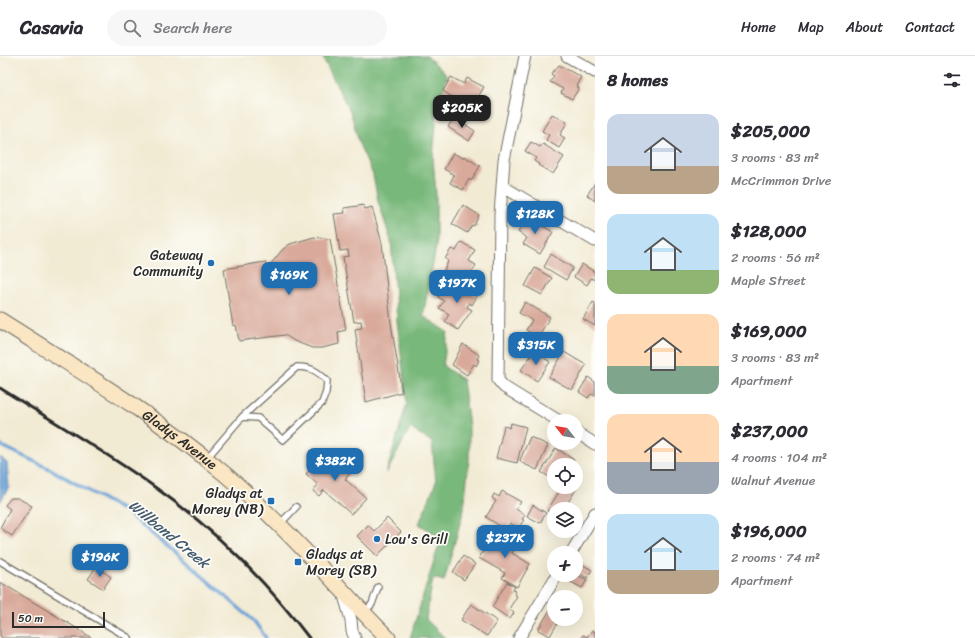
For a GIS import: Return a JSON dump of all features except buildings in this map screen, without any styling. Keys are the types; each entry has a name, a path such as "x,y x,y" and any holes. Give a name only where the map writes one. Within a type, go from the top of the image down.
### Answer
{"main road":[{"name":"Gladys Avenue","path":"0,320 140,409 206,459 279,525 388,638"}],"street":[{"path":"526,56 505,152 502,186 500,215 498,380 504,387 548,414"},
{"path":"568,56 595,72"},
{"path":"502,186 595,241"},
{"path":"583,436 595,444"},
{"path":"575,546 595,513"},
{"path":"519,638 553,582"},
{"path":"343,592 352,620 352,631 355,638"}],"lane":[{"path":"206,459 242,417 297,367 308,367 319,372 327,381 326,392 322,403 282,440 258,418 242,417"},
{"path":"279,525 296,506"},
{"path":"0,561 130,638"},
{"path":"364,614 372,604 378,587"}],"green space":[{"path":"322,56 427,56 447,75 437,112 433,159 436,194 436,247 423,316 448,332 443,366 463,380 469,426 469,459 464,509 444,581 433,578 426,619 445,638 410,638 441,538 419,524 436,482 432,442 410,428 386,474 407,403 397,321 391,241 378,201 373,175 360,146 351,114"}],"water":[{"path":"0,457 7,463 9,487 0,502"}],"waterway":[{"name":"Willband Creek","path":"0,445 50,469 126,512 254,621 266,638"}],"railway":[{"path":"0,388 118,462 177,504 219,538 257,576 309,638"}],"place":[{"name":"Gateway Community","path":"211,263"},
{"name":"Gladys at Morey (NB)","path":"271,501"},
{"name":"Lou's Grill","path":"377,539"},
{"name":"Gladys at Morey (SB)","path":"298,562"}]}
